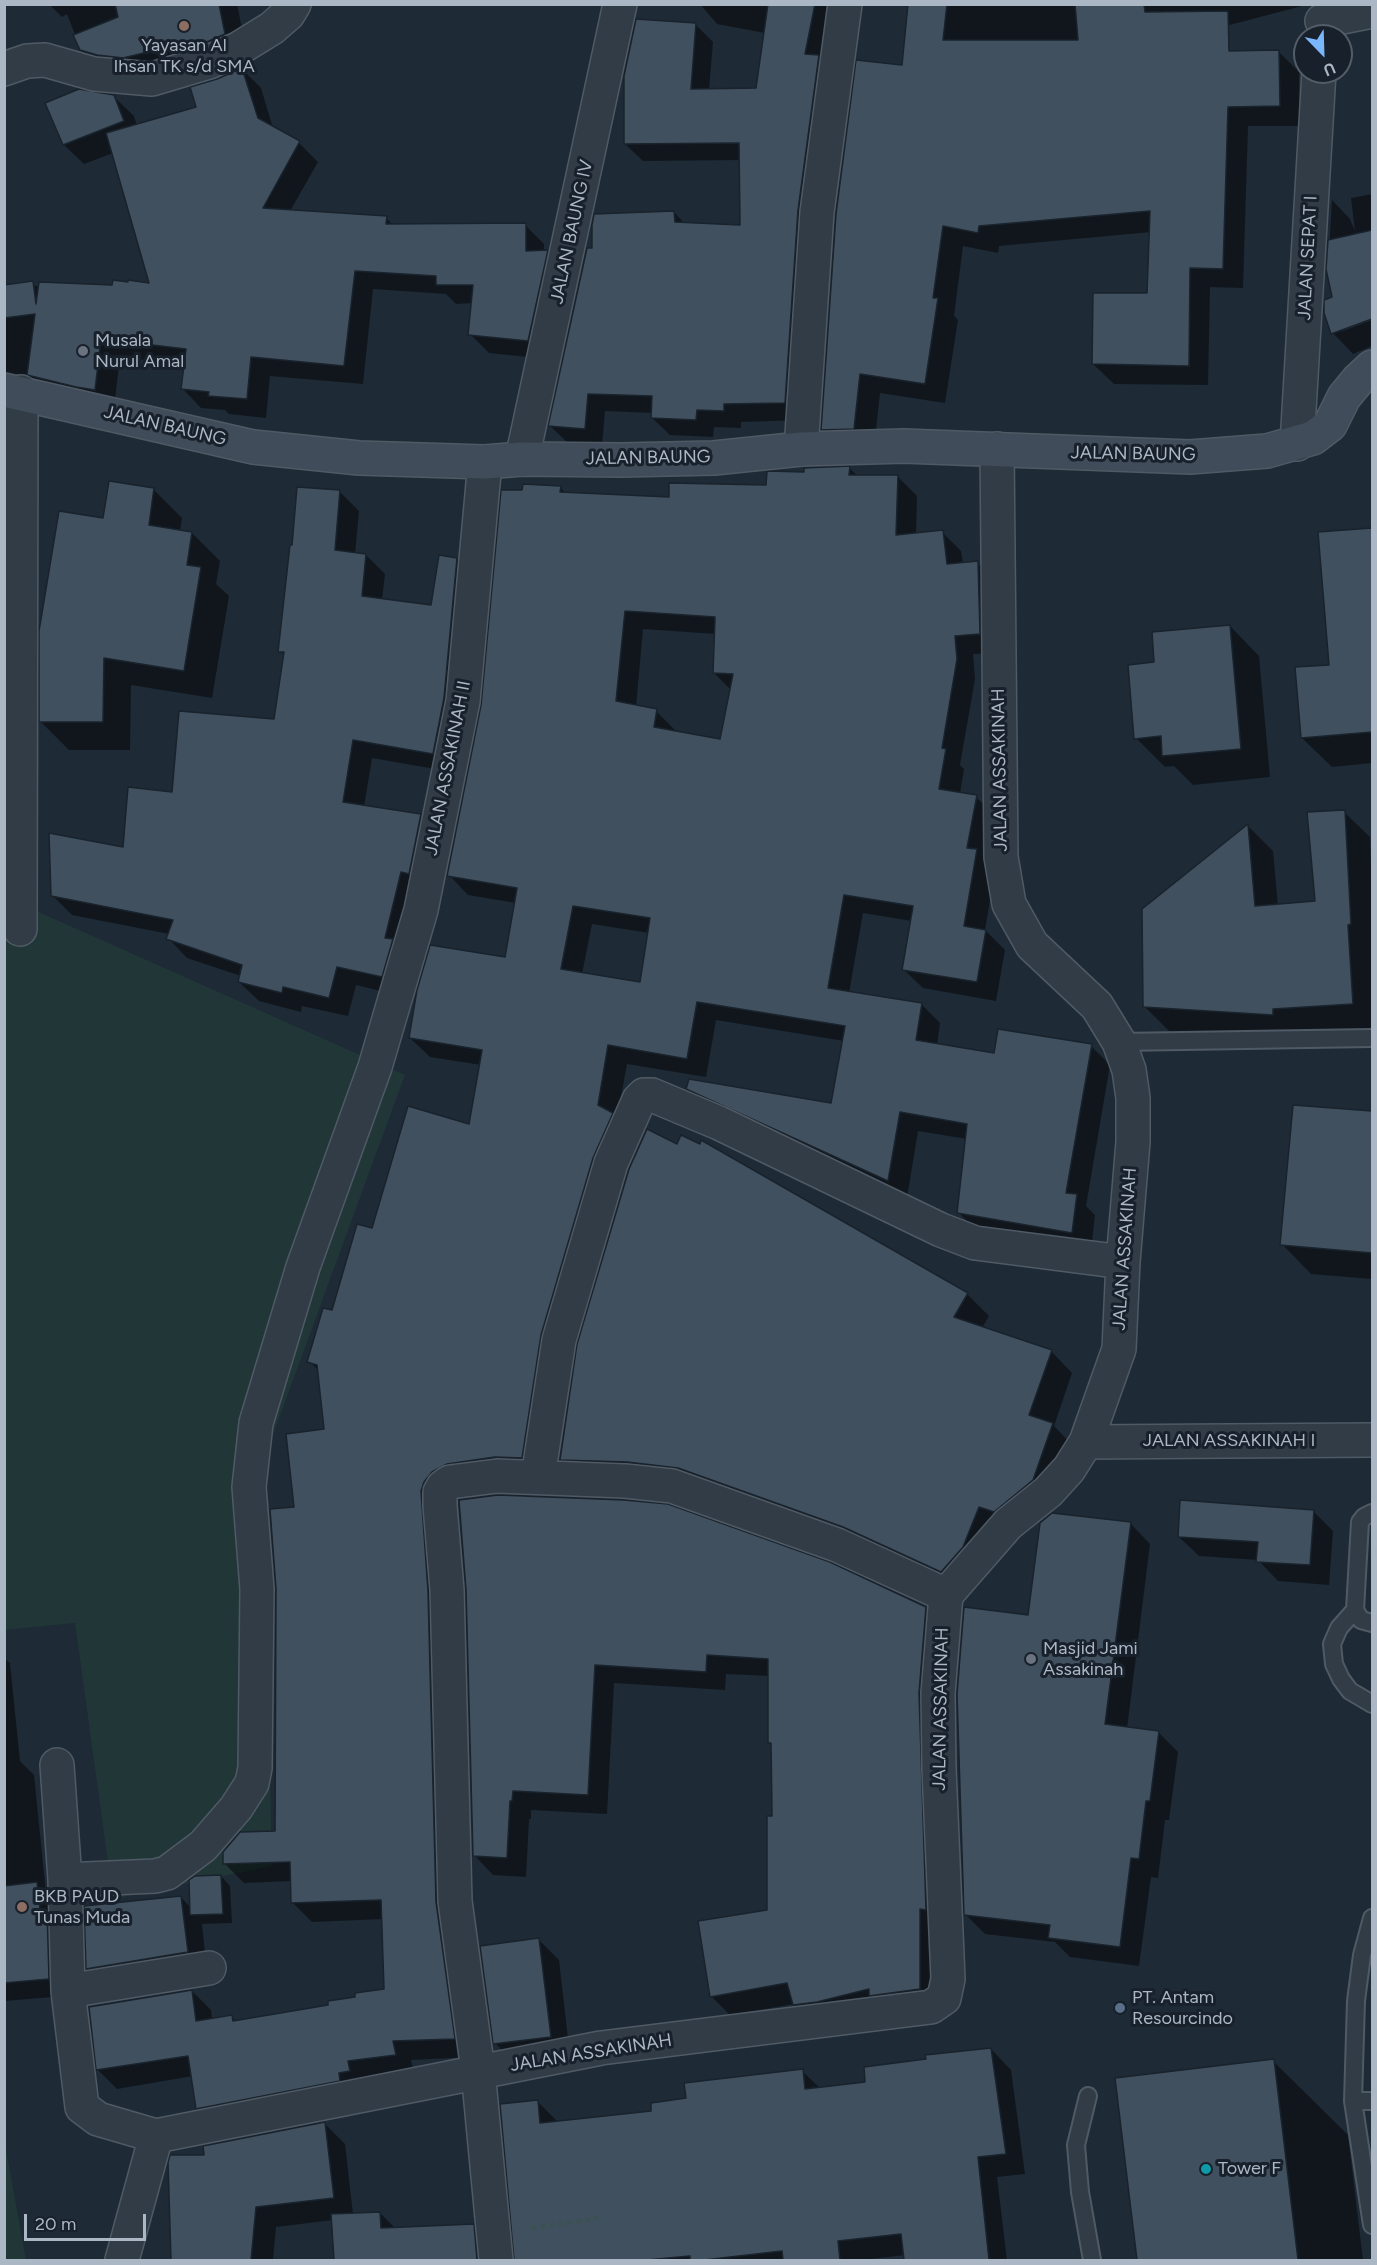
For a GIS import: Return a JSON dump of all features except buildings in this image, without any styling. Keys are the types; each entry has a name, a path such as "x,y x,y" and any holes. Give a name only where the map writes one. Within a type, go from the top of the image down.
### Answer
{"street":[{"path":"4,69 27,61 45,60 94,74 152,79 209,62 238,49 272,28 288,14 294,4"},
{"name":"JALAN BAUNG IV","path":"522,459 620,4"},
{"path":"801,449 817,212 845,4"},
{"path":"1321,20 1372,11"},
{"name":"JALAN SEPAT I","path":"1297,444 1317,84"},
{"name":"JALAN BAUNG","path":"13,391 253,447 359,458 485,462 522,459 714,458 801,449 904,446 1190,457 1267,451 1313,438 1330,424 1344,397 1372,367"},
{"path":"13,391 20,929"},
{"name":"JALAN ASSAKINAH","path":"156,2136 601,2048 932,2007 944,1998 948,1979 938,1693 946,1594 1008,1524 1048,1492 1069,1469 1086,1442 1119,1348 1123,1262 1133,1142 1133,1098 1129,1070 1119,1042 1097,1006 1032,945 1010,904 1001,857 997,449"},
{"name":"JALAN ASSAKINAH II","path":"65,1880 155,1876 167,1873 203,1846 236,1808 252,1783 255,1768 257,1589 249,1487 256,1423 303,1267 375,1067 421,910 463,701 485,462"},
{"path":"538,1477 559,1340 611,1163 639,1100 644,1095 652,1095 719,1123 941,1230 975,1243 1123,1262"},
{"name":"JALAN ASSAKINAH I","path":"1086,1442 1372,1440"},
{"path":"494,2248 478,2071 455,1901 447,1590 440,1492 450,1482 497,1476 672,1486 837,1545 946,1594"},
{"path":"57,1765 65,1880 68,1991 82,2107 98,2119 156,2136 122,2260"},
{"path":"68,1991 209,1968"}],"lane":[{"path":"1119,1042 1372,1038"},
{"path":"1372,1513 1360,1522 1355,1610 1361,1620 1372,1623"},
{"path":"1355,1610 1339,1628 1332,1644 1334,1664 1350,1691 1372,1704"},
{"path":"1372,1918 1362,1955 1356,2001 1353,2101 1372,2225"},
{"path":"1088,2096 1076,2145 1080,2192 1092,2260"},
{"path":"1353,2101 1372,2101"}],"path":[{"path":"494,2248 600,2218"}],"green space":[{"path":"4,690 32,909 405,1075 263,1462 272,1866 113,1899 75,1623 5,1630"},
{"path":"5,2143 26,2260 5,2260"}],"place":[{"name":"Yayasan Al Ihsan TK s/d SMA","path":"184,26"},
{"name":"Musala Nurul Amal","path":"83,351"},
{"name":"Masjid Jami Assakinah","path":"1031,1659"},
{"name":"BKB PAUD Tunas Muda","path":"22,1907"},
{"name":"PT. Antam Resourcindo","path":"1120,2008"},
{"name":"Tower F","path":"1206,2169"}]}
